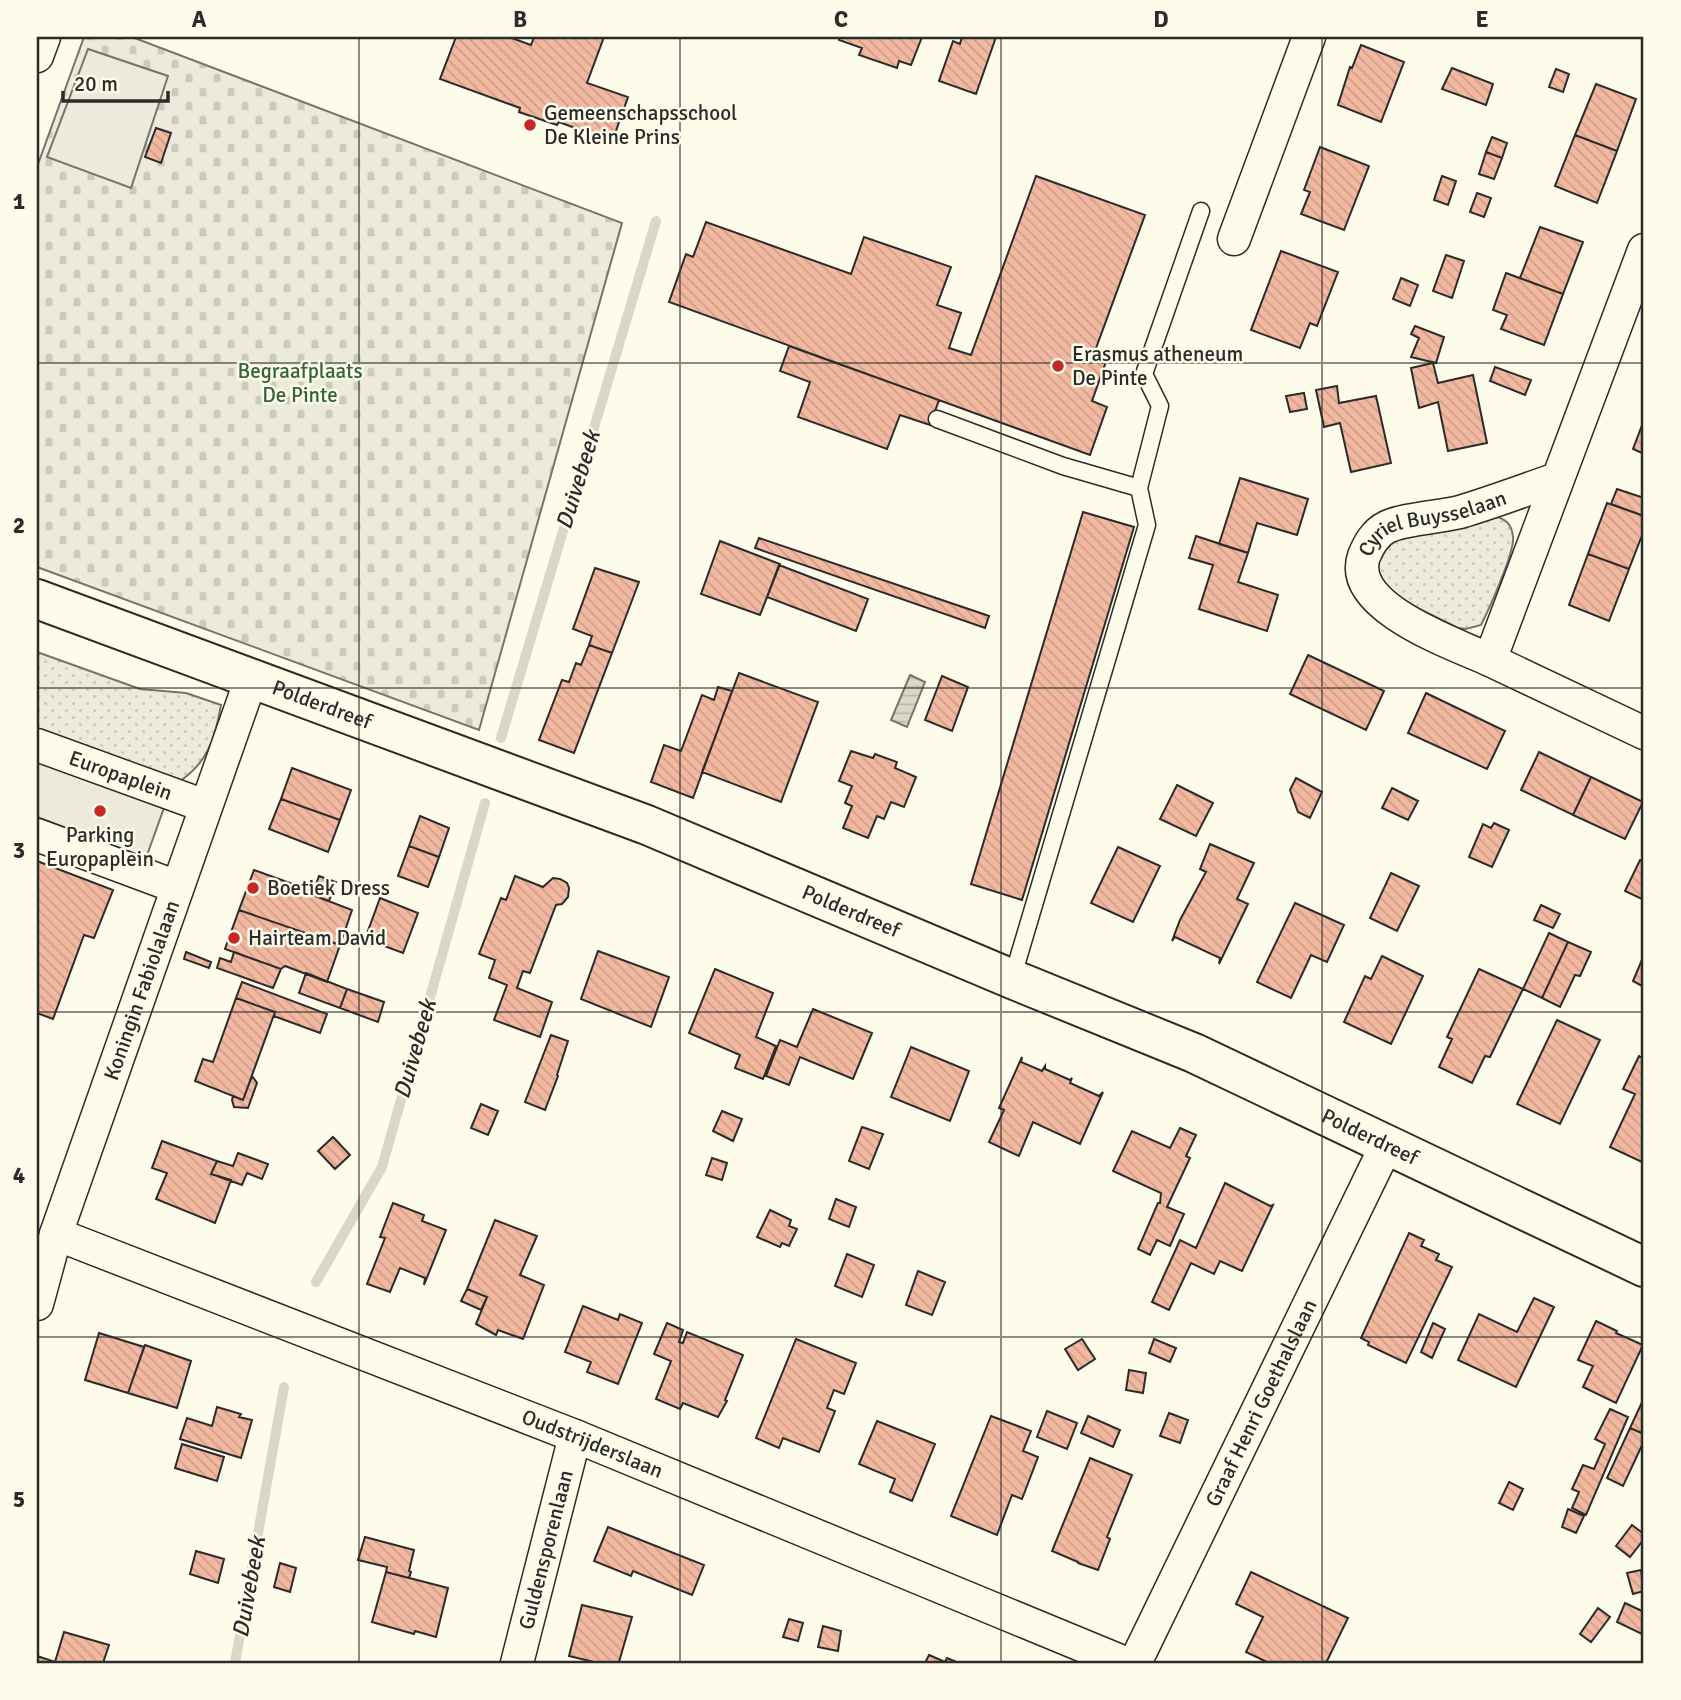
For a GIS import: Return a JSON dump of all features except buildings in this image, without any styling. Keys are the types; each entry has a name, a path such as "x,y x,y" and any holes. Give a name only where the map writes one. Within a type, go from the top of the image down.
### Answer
{"street":[{"path":"37,56 44,37"},
{"path":"1234,239 1309,37"},
{"name":"Cyriel Buysselaan","path":"1490,660 1644,250"},
{"name":"Cyriel Buysselaan","path":"1557,479 1459,512 1387,527 1369,541 1362,561 1366,584 1379,603 1415,625 1644,733"},
{"name":"Polderdreef","path":"37,599 647,825 1194,1053 1644,1267"},
{"name":"Koningin Fabiolalaan","path":"37,1304 56,1234 251,679"},
{"name":"Europaplein","path":"37,745 205,806"},
{"path":"37,835 177,887"},
{"name":"Graaf Henri Goethalslaan","path":"1135,1663 1387,1144"},
{"name":"Oudstrijderslaan","path":"56,1234 575,1436 1125,1663"},
{"name":"Guldensporenlaan","path":"517,1663 575,1436"}],"lane":[{"path":"1012,979 1147,525 1139,488 1160,406 1144,374 1201,211"},
{"path":"937,419 1063,466 1139,488"}],"green space":[{"name":"Begraafplaats De Pinte","path":"84,37 132,37 622,223 479,730 37,567 37,167"},
{"path":"1498,517 1510,527 1513,544 1501,581 1481,625 1458,628 1387,593 1378,563 1389,545 1398,539"},
{"path":"37,652 140,689 186,693 221,705 216,729 203,759 177,783 37,730"}],"shaded area":[{"path":"88,49 168,76 131,188 47,157"},
{"path":"910,675 925,682 907,727 891,720"},
{"name":"Parking Europaplein","path":"37,759 165,805 146,858 37,817"}],"waterway":[{"name":"Duivebeek","path":"501,738 656,221"},
{"name":"Duivebeek","path":"316,1282 382,1167 485,803"},
{"name":"Duivebeek","path":"235,1663 284,1387"}],"place":[{"name":"Gemeenschapsschool De Kleine Prins","path":"530,125"},
{"name":"Erasmus atheneum De Pinte","path":"1058,366"},
{"name":"Parking Europaplein","path":"100,811"},
{"name":"Boetiek Dress","path":"253,888"},
{"name":"Hairteam David","path":"234,938"}]}
